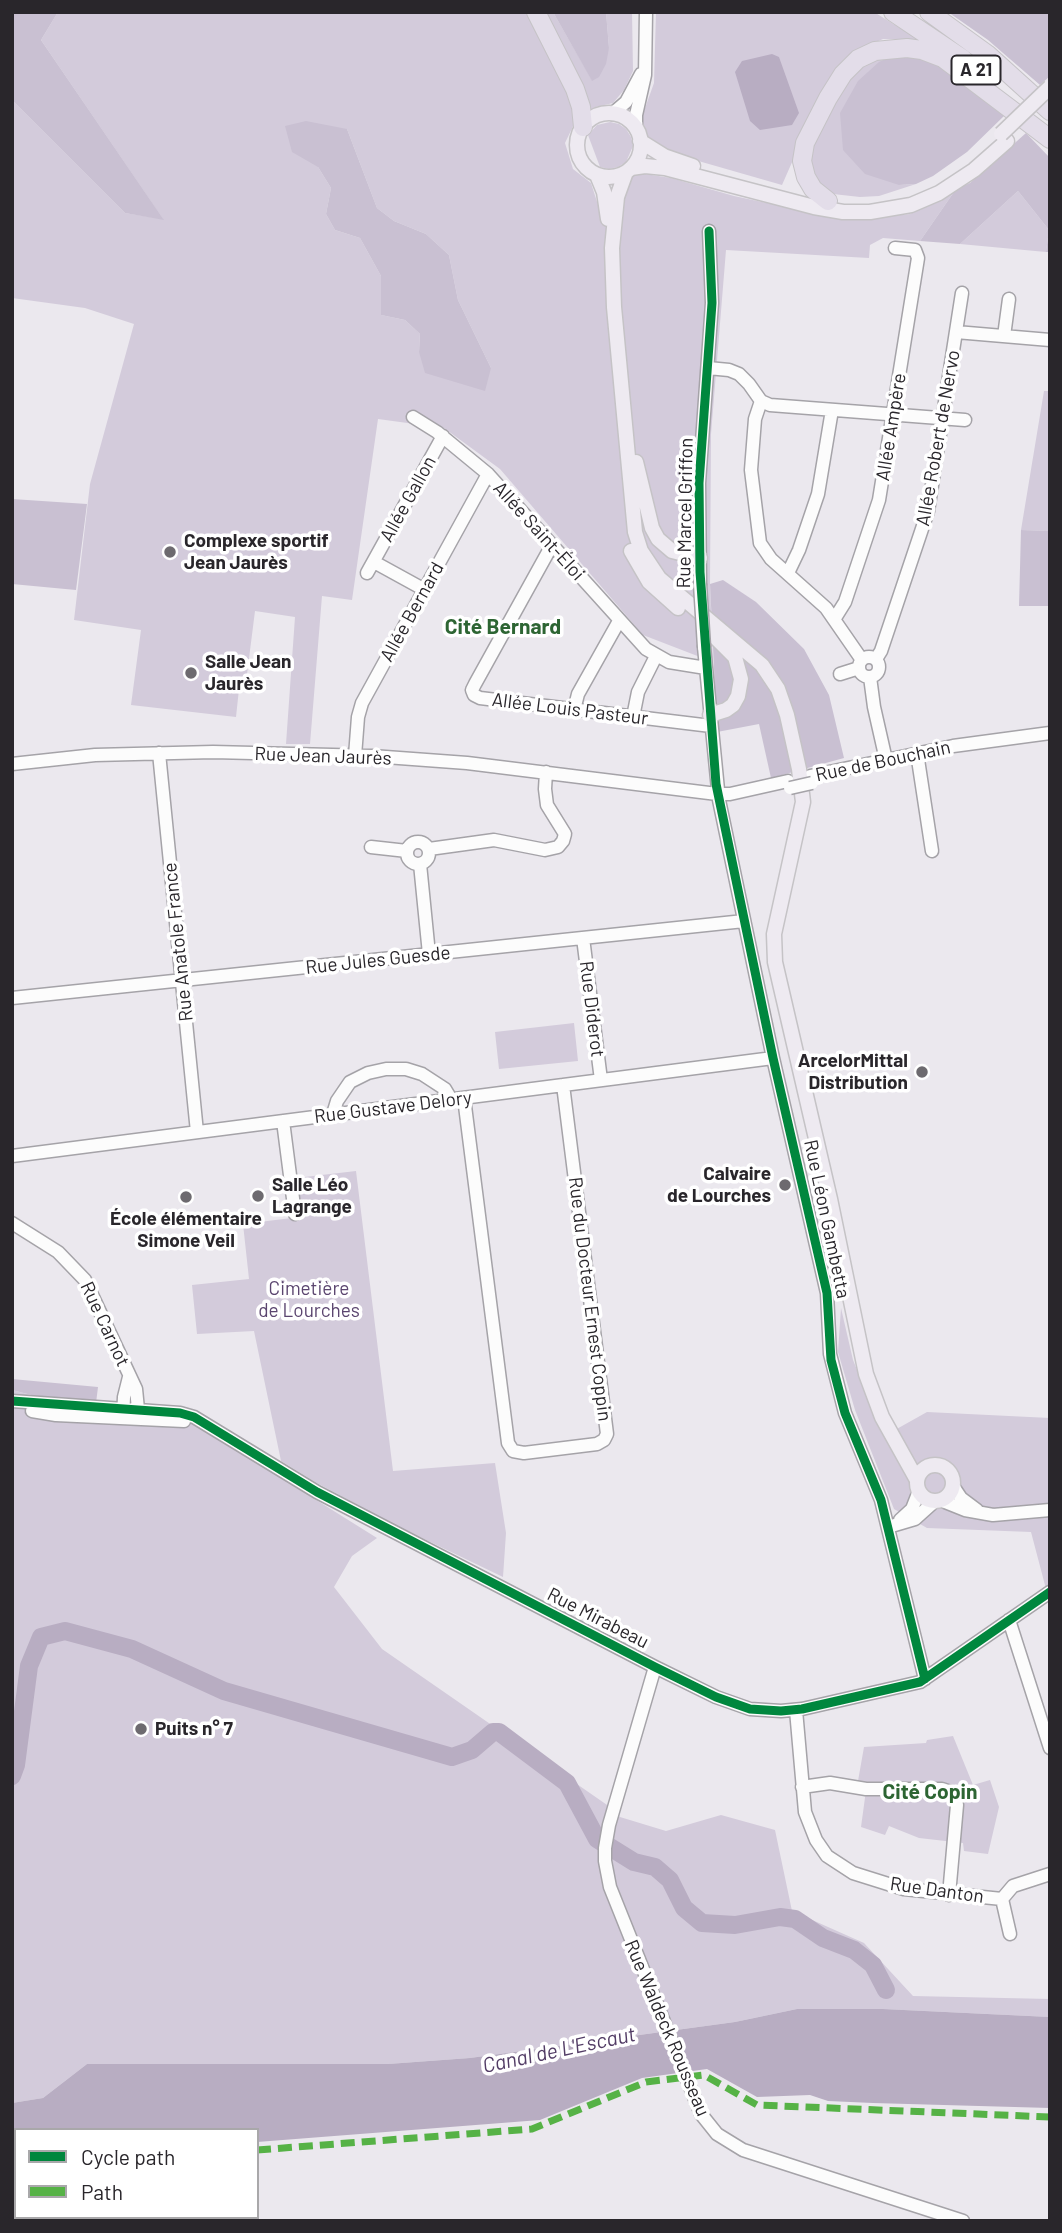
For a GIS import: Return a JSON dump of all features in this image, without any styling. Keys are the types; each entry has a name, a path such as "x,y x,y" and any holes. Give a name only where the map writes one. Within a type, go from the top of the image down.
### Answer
{"highway":[{"path":"536,12 575,89 581,107 583,127"},
{"name":"A 21","path":"893,12 969,64 1021,109 1050,139"},
{"name":"A 21","path":"929,12 987,54 1050,111"},
{"path":"828,201 813,189 806,177 802,161 805,143 843,74 858,59 875,51 907,48 943,58 1050,139"}],"main road":[{"path":"1050,87 1004,137 965,177 939,193 911,205 870,212 843,212 814,207 645,166 614,177 597,175 587,168 578,154 578,138 583,127 596,117 612,114 624,118 656,152 680,162 828,201 872,204 918,194 958,172 1004,137 1050,99"},
{"path":"612,248 617,197 628,170 639,153 638,135"},
{"path":"597,175 604,192 612,248 614,307 633,521 646,559 659,578 762,665 778,689 787,715 803,802 774,934 775,962 830,1199 866,1374 878,1408 925,1497 938,1500 948,1496 953,1486 949,1471 912,1454 893,1436"},
{"path":"620,374 638,476 655,534 672,551 700,558"},
{"path":"625,436 622,500 625,531 633,555 640,569 660,593 723,643 740,668 741,685 733,705 710,721"},
{"path":"918,1485 922,1470 932,1465"}],"street":[{"path":"638,135 636,115 644,82 646,12"},
{"path":"612,114 621,107 634,89 645,61"},
{"name":"Rue Marcel Griffon","path":"709,232 712,303 699,482 700,558 704,647 718,797"},
{"name":"Allée Ampère","path":"835,618 845,602 877,507 893,415 918,258 915,250 895,247"},
{"name":"Allée Robert de Nervo","path":"876,659 926,518 962,293"},
{"path":"1004,336 1009,299"},
{"path":"956,332 1050,340"},
{"path":"708,368 729,370 738,374 761,401 770,405 965,421"},
{"path":"761,401 755,419 751,463 760,543 767,554 816,597 835,618 860,664 862,674 870,677 877,674 879,669 876,659 867,656 860,664 840,674"},
{"path":"788,573 799,550 818,494 832,410"},
{"name":"Allée Saint-Éloi","path":"413,417 443,436 488,474 642,646 656,656 676,664 706,668"},
{"name":"Allée Gallon","path":"367,573 443,436"},
{"name":"Allée Bernard","path":"355,756 360,708 488,474"},
{"name":"Allée Louis Pasteur","path":"552,545 475,684 473,693 480,698 633,717 710,721"},
{"name":"Allée Gallon","path":"374,562 425,590"},
{"path":"574,710 578,694 619,621"},
{"path":"633,717 638,692 656,656"},
{"path":"870,677 886,760"},
{"name":"Rue de Bouchain","path":"718,797 789,785 848,766 1050,733"},
{"name":"Rue Jean Jaurès","path":"12,764 82,756 159,753 355,756 546,772 634,784 678,795 718,797"},
{"name":"Rue Anatole France","path":"159,753 197,1132"},
{"path":"917,753 932,850"},
{"path":"429,849 494,840 545,850 558,847 564,841 565,834 547,805 546,772"},
{"name":"Rue Léon Gambetta","path":"718,797 773,1058 827,1293 829,1347 845,1413 877,1489 888,1527 925,1679"},
{"path":"416,841 426,844 429,849 427,860 420,864 411,862 407,851 410,844 416,841"},
{"path":"371,847 407,851"},
{"path":"420,864 429,954"},
{"name":"Rue Jules Guesde","path":"12,998 744,921"},
{"name":"Rue Diderot","path":"583,938 601,1080"},
{"name":"Rue Gustave Delory","path":"12,1156 773,1058"},
{"path":"333,1114 337,1101 350,1082 368,1073 386,1069 406,1069 422,1074 458,1098"},
{"name":"Rue du Docteur Ernest Coppin","path":"458,1098 508,1443 513,1451 524,1453 597,1444 604,1440 607,1434 563,1085"},
{"path":"283,1121 295,1214"},
{"name":"Rue Carnot","path":"12,1223 58,1252 81,1274 92,1291 137,1394 138,1415"},
{"name":"Rue Carnot","path":"123,1414 129,1377"},
{"name":"Rue Mirabeau","path":"12,1403 138,1415 209,1427 317,1492 655,1667 743,1707 796,1710 872,1695 925,1679 1050,1592"},
{"path":"888,1527 910,1512 918,1485"},
{"path":"953,1486 967,1504 987,1514"},
{"path":"888,1527 915,1519 938,1500 965,1510 987,1514 1007,1515 1050,1510"},
{"path":"1009,1620 1050,1748"},
{"name":"Rue Waldeck Rousseau","path":"655,1667 607,1833 604,1855 610,1887 701,2114 723,2139 736,2146 963,2221"},
{"name":"Rue Danton","path":"796,1710 808,1824 819,1846 833,1861 853,1873 914,1891 1002,1899 1010,1934"},
{"path":"802,1787 830,1783 866,1789 950,1791 956,1797 957,1805 949,1895"},
{"path":"1002,1899 1013,1886 1050,1874"}],"green space":[{"path":"58,12 553,12 592,80 609,48 606,12 632,12 633,71 624,90 613,103 596,107 576,120 565,143 573,169 591,183 598,205 622,201 628,179 639,173 671,178 734,196 823,215 861,219 910,214 956,189 920,241 883,238 870,245 869,258 726,250 711,434 710,584 713,662 643,635 500,469 444,428 378,419 352,600 322,596 310,744 286,744 295,617 255,611 245,690 239,689 236,717 131,705 141,630 74,620 90,484 134,324 85,308 12,298 12,100 125,213 163,219 41,40","holes":["347,129 377,208 394,221 426,234 449,255 458,300 491,368 419,352 420,334 405,320 381,315 381,276 360,238 335,230 326,214 331,188 318,167"]},
{"path":"656,12 874,12 919,40 883,39 860,49 841,64 822,94 782,185 674,154 651,143 642,133 640,122 654,83"},
{"path":"896,54 899,185 916,184 879,196 833,194 822,187 811,171 810,149 842,87 856,71 877,59"},
{"path":"610,122 626,129 633,146 626,162 609,169 600,167 588,135 597,125"},
{"path":"1018,191 1049,230 1046,252 960,244"},
{"path":"1044,391 1050,391 1050,531 1021,530"},
{"path":"574,1023 578,1061 499,1069 495,1032"},
{"name":"Cimetière de Lourches","path":"356,1171 393,1471 495,1463 506,1533 503,1577 395,1525 281,1461 254,1331 197,1334 192,1285 249,1279 243,1224 300,1217 296,1178"},
{"path":"841,1308 853,1360 886,1435 927,1412 1050,1418 1050,1586 1046,1589 1031,1532 927,1528 894,1509 855,1410 838,1352"},
{"path":"12,1390 43,1398 163,1409 206,1431 377,1538 352,1556 334,1587 382,1649 610,1807 620,1817 666,1831 721,1815 775,1830 792,1911 864,1943 913,1996 1050,1999 1050,2017 883,2009 797,2009 735,2022 470,2058 388,2064 87,2064 43,2098 12,2103"},
{"path":"953,1736 973,1785 990,1780 999,1807 988,1854 964,1851 963,1843 919,1838 889,1826 885,1835 861,1827 867,1783 858,1781 864,1747 926,1743 927,1740"}],"shaded area":[{"path":"12,12 58,12 41,40 164,220 125,213 12,100"},
{"path":"553,12 606,12 609,48 606,64 599,77 592,81"},
{"path":"948,12 1050,12 1050,76 1040,85 988,40"},
{"path":"896,54 916,55 940,65 966,81 1004,116 967,152 933,176 916,184 899,185 865,174 843,150 840,113 858,81 879,62"},
{"path":"306,121 347,129 377,208 394,221 426,234 449,255 458,300 491,368 485,391 425,373 419,352 420,334 405,320 381,315 381,276 360,238 335,230 326,214 331,188 318,167 292,152 285,126"},
{"path":"1026,133 1050,158 1050,252 1046,252 1049,230 1018,191 960,244 920,241 956,189 970,183"},
{"path":"12,499 87,504 76,590 12,584"},
{"path":"1021,530 1050,531 1050,606 1019,606"},
{"path":"723,580 756,602 804,649 829,695 844,758 771,778 759,724 717,732 710,584"},
{"path":"12,1379 98,1387 96,1403 43,1398 12,1390"}],"water":[{"path":"772,54 779,57 799,113 792,125 760,130 750,121 735,72 742,61"},
{"name":"Canal de L'Escaut","path":"797,2009 883,2009 1050,2017 1050,2108 828,2101 810,2095 757,2097 707,2069 642,2078 540,2120 259,2142 259,2128 14,2128 12,2175 12,2103 43,2098 87,2064 388,2064 470,2058 735,2022"}],"waterway":[{"path":"12,1776 16,1765 29,1666 41,1637 65,1631 132,1649 224,1691 452,1757 472,1750 493,1732 499,1732 567,1783 597,1839 634,1862 655,1867 670,1880 684,1908 702,1923 735,1925 780,1917 795,1919 823,1938 854,1950 873,1965 886,1990"}],"marked path":[{"path":"259,2150 532,2129 646,2082 704,2075 757,2105 1050,2117"}],"cycle path":[{"path":"709,231 712,303 699,483 700,572 716,784 773,1058 827,1293 831,1360 845,1413 881,1500 925,1679"},
{"path":"12,1401 180,1413 194,1417 317,1492 655,1667 716,1697 750,1709 802,1709 920,1682 1050,1592"}],"place":[{"name":"Complexe sportif Jean Jaurès","path":"170,552"},
{"name":"Salle Jean Jaurès","path":"191,673"},
{"name":"ArcelorMittal Distribution","path":"922,1072"},
{"name":"Calvaire de Lourches","path":"785,1185"},
{"name":"Salle Léo Lagrange","path":"258,1196"},
{"name":"École élémentaire Simone Veil","path":"186,1197"},
{"name":"Puits n° 7","path":"141,1729"}],"district":[{"name":"Cité Bernard","path":"503,627"},
{"name":"Cité Copin","path":"930,1792"}]}
